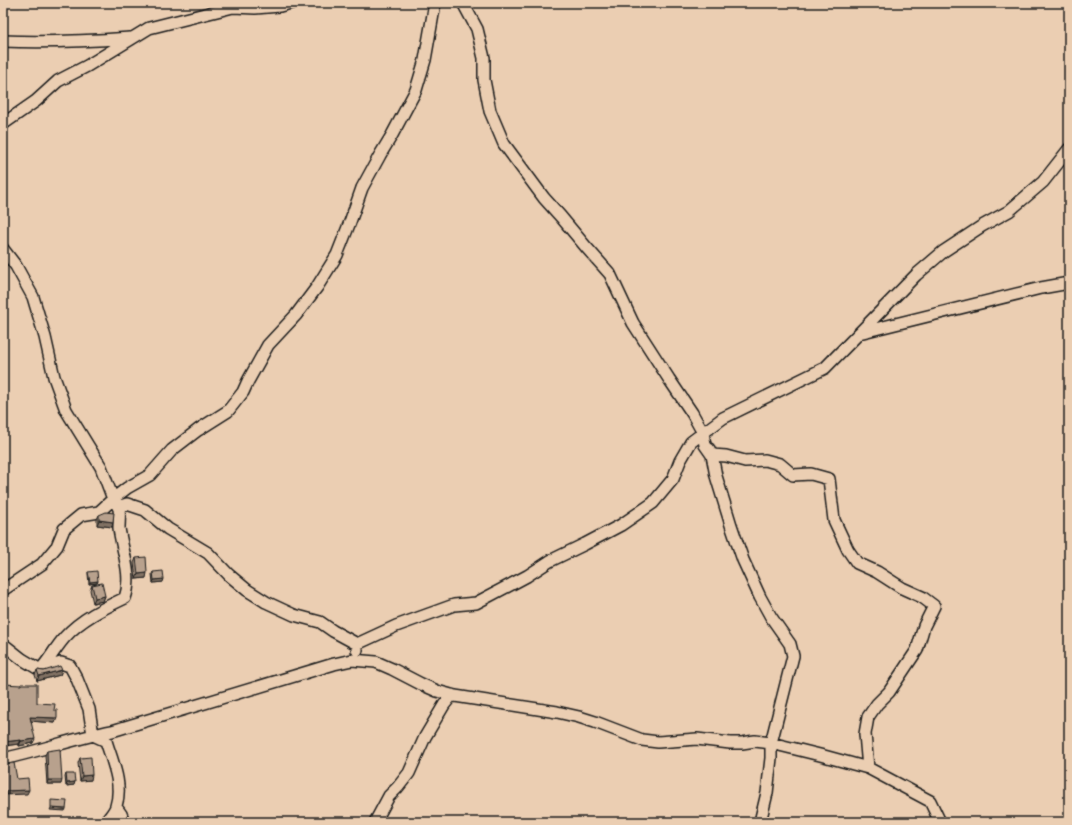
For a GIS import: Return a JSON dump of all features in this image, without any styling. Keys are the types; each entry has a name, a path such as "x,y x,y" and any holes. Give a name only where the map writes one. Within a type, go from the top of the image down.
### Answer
{"street":[{"path":"3,124 36,100 58,81 87,66 149,28 233,7 255,8 280,6 291,3"},
{"path":"3,590 42,564 57,546 64,529 81,515 99,512 116,503 127,488 150,475 172,450 228,410 243,392 268,345 296,315 337,255 362,188 416,90 425,60 435,3"},
{"path":"463,3 477,30 484,58 484,80 490,111 504,144 544,198 610,274 633,323 692,413 703,433 705,445 712,455 716,476 743,560 771,618 790,644 793,656 771,743 767,793 760,822"},
{"path":"3,41 89,41 133,38"},
{"path":"357,644 396,626 454,605 476,603 527,576 550,561 621,525 653,503 673,479 680,461 691,442 723,418 825,368 916,275 938,256 982,226 1009,211 1043,182 1069,149"},
{"path":"3,249 16,266 33,297 45,337 54,377 66,410 101,467 120,510 119,526 127,567 128,586 125,598 93,614 75,627 59,644 41,669"},
{"path":"859,333 1041,288 1069,284"},
{"path":"712,455 726,456 745,461 765,460 780,464 793,475 811,474 829,479 834,520 848,550 857,563 877,572 902,588 922,597 934,606 924,626 917,650 889,692 868,716 865,734 868,768"},
{"path":"116,503 127,504 145,510 168,529 208,553 229,575 247,590 266,602 294,614 320,622 357,644"},
{"path":"3,644 37,668 41,669 61,663 70,666 89,709 93,735"},
{"path":"352,660 357,653 357,644"},
{"path":"3,759 112,731 334,664 352,660 376,662 437,691 455,696 557,712 579,717 642,740 658,742 696,739 730,743 755,741 771,743 868,768 930,801 940,822"},
{"path":"375,822 388,796 398,788 409,773 425,737 444,705 452,695"},
{"path":"93,735 106,740 118,780 116,807 106,822"},
{"path":"116,807 124,822"}],"building":[{"path":"106,512 114,513 113,522 99,520 99,515"},
{"path":"146,557 147,573 138,574 136,558"},
{"path":"97,571 98,581 90,582 88,572"},
{"path":"163,571 164,579 154,580 153,572"},
{"path":"102,583 105,596 95,598 92,585"},
{"path":"60,666 62,670 39,676 37,670 44,671"},
{"path":"4,684 37,684 37,703 55,704 54,710 57,710 57,718 30,717 35,739 3,742"},
{"path":"60,749 62,780 48,780 47,751"},
{"path":"91,757 92,775 82,776 80,758"},
{"path":"3,762 4,764 14,763 17,779 28,778 29,790 3,791"},
{"path":"66,774 74,774 75,782 67,783"},
{"path":"51,800 67,801 66,809 51,808"}]}
